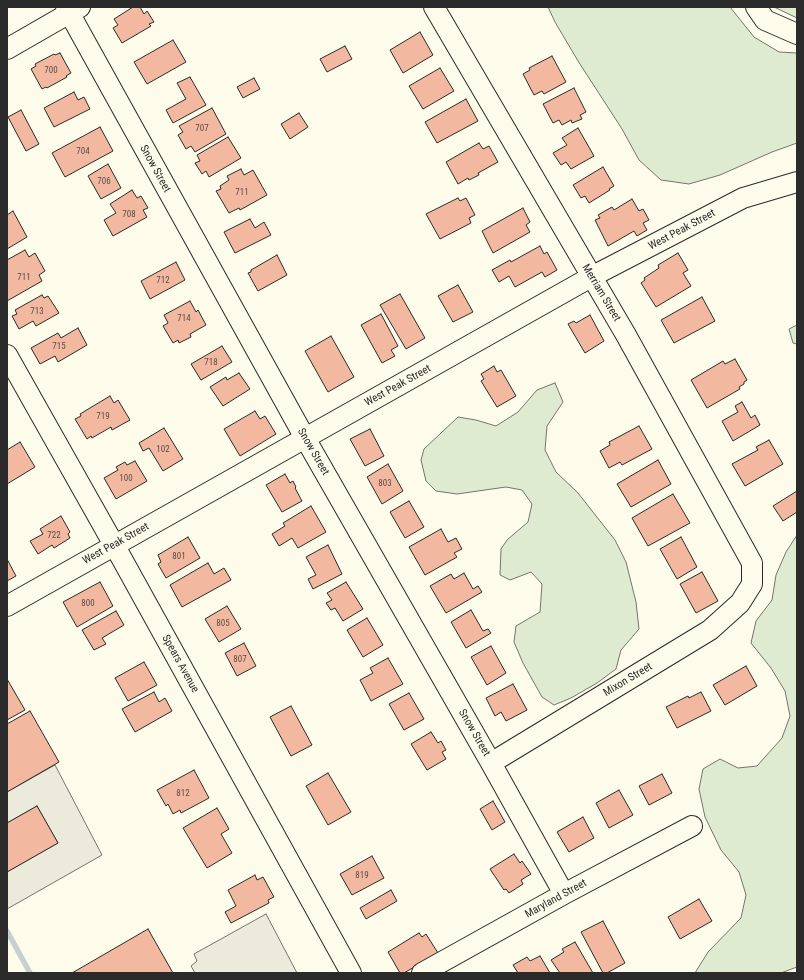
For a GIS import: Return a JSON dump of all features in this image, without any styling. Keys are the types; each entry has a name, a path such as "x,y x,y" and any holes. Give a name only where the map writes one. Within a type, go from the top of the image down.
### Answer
{"street":[{"name":"Merriam Street","path":"434,7 626,335 752,563 752,584"},
{"path":"756,7 765,20 797,34"},
{"path":"7,49 72,9"},
{"name":"Snow Street","path":"72,9 305,438 491,763 564,894"},
{"name":"West Peak Street","path":"7,606 591,277 743,198 797,182"},
{"name":"Spears Avenue","path":"7,356 114,545 351,973"},
{"name":"Mixon Street","path":"491,763 710,630 740,603 752,584"},
{"name":"Maryland Street","path":"422,973 564,894 692,826"}],"green space":[{"path":"548,7 730,7 754,37 779,52 797,53 797,143 772,152 720,175 689,184 661,180 639,160 622,129 578,61"},
{"path":"774,7 797,7 797,18"},
{"path":"797,325 797,344 793,343 789,329"},
{"path":"555,383 563,402 547,426 545,450 556,472 578,493 615,540 626,562 636,602 639,629 621,650 616,669 597,683 571,698 554,705 542,697 523,663 514,642 516,626 540,612 542,584 531,572 510,580 500,575 501,549 507,540 528,522 532,504 522,490 506,487 457,494 436,491 426,481 421,460 424,449 458,417 476,420 496,426 518,412 537,390"},
{"path":"797,535 797,967 781,973 695,973 708,952 741,918 746,895 739,872 721,850 705,817 699,789 703,769 720,759 738,768 757,766 782,738 790,716 785,691 771,668 751,643 756,621 772,600 776,575 786,552"}],"shaded area":[{"path":"55,765 102,855 7,909 7,872 58,843 37,806 7,823 7,792"},
{"path":"266,914 297,973 195,973 191,966 197,961 194,954"}],"building":[{"path":"133,7 140,7 144,14 147,11 154,22 149,24 151,26 122,43 113,28 118,25 114,19"},
{"path":"420,32 433,55 403,73 390,50"},
{"path":"173,40 186,62 147,84 134,62"},
{"path":"345,46 352,59 327,72 320,59"},
{"path":"60,53 71,73 66,76 67,77 47,88 42,89 31,69 36,66 35,64 54,54"},
{"path":"552,56 566,82 544,94 542,91 534,95 523,74 530,70 529,68"},
{"path":"440,68 454,91 423,109 409,86"},
{"path":"190,77 206,105 173,123 166,110 186,99 177,83"},
{"path":"254,78 260,89 243,98 237,87"},
{"path":"574,88 586,112 580,115 582,119 572,123 571,120 562,125 559,120 553,123 543,104"},
{"path":"74,92 78,100 84,97 90,109 54,127 44,108"},
{"path":"466,99 478,121 437,143 425,122"},
{"path":"212,108 226,134 195,152 191,146 186,149 178,135 183,132 179,126"},
{"path":"21,110 39,144 26,151 8,117"},
{"path":"299,113 308,127 290,139 281,124"},
{"path":"100,127 113,151 65,177 52,153"},
{"path":"578,128 594,156 571,169 566,162 561,165 553,153 567,145 562,138"},
{"path":"228,137 241,158 209,177 206,171 202,174 195,163 200,161 197,155"},
{"path":"479,143 483,149 489,146 498,162 478,173 479,175 469,180 468,178 458,184 446,162"},
{"path":"108,164 121,188 101,199 88,176"},
{"path":"603,167 614,186 589,203 585,196 581,198 573,185"},
{"path":"241,169 244,175 253,170 267,195 240,210 239,208 229,213 216,191 221,189 220,186 229,180 227,176"},
{"path":"132,190 137,198 141,196 148,208 143,210 147,217 113,236 104,220 116,213 110,204"},
{"path":"458,198 460,201 466,198 475,215 469,218 471,223 440,239 426,214"},
{"path":"632,199 639,211 643,209 649,220 643,223 647,230 637,236 634,231 608,246 595,220 600,218 598,215 612,207 614,210"},
{"path":"523,208 530,222 526,225 530,232 493,253 482,231"},
{"path":"13,211 27,237 7,249 7,215"},
{"path":"250,219 255,228 264,222 271,235 235,253 224,232"},
{"path":"540,246 544,254 547,252 557,270 545,277 542,272 515,287 509,276 499,282 492,270 510,260 511,262"},
{"path":"25,250 29,257 35,253 45,271 39,275 42,281 7,301 7,260"},
{"path":"678,253 688,270 683,273 691,286 656,307 641,283 645,280 644,278 659,268 658,265"},
{"path":"277,255 287,275 258,291 248,273"},
{"path":"176,262 185,280 150,299 141,281"},
{"path":"458,285 473,312 453,322 438,296"},
{"path":"400,294 425,338 406,349 380,305"},
{"path":"42,295 44,298 48,296 59,313 36,326 33,321 19,329 12,316 17,314 15,310"},
{"path":"702,297 715,321 674,343 661,320"},
{"path":"190,301 196,312 198,310 206,325 190,334 191,337 179,343 178,340 173,343 163,326 168,323 164,315"},
{"path":"381,314 398,346 391,350 395,356 382,363 361,325"},
{"path":"590,315 604,341 585,353 568,324 574,321 576,323"},
{"path":"78,328 87,345 58,362 55,356 40,364 31,348 58,333 61,338"},
{"path":"331,336 354,377 328,392 305,351"},
{"path":"222,346 232,362 201,380 191,364"},
{"path":"735,359 747,380 739,387 740,389 707,408 691,380 723,361 725,364"},
{"path":"494,366 497,372 501,370 516,396 497,407 481,381 484,379 481,374"},
{"path":"239,373 250,389 223,406 210,387 226,377 227,380"},
{"path":"110,396 114,403 118,400 130,420 112,430 111,427 92,438 91,436 87,439 75,419 81,416 80,414"},
{"path":"742,402 751,418 755,415 760,425 733,441 722,421 738,412 735,406"},
{"path":"255,411 260,419 265,416 276,434 240,456 224,429"},
{"path":"639,426 652,449 622,465 620,462 609,468 600,451 610,445 609,442"},
{"path":"164,428 183,459 163,471 149,448 143,451 139,443"},
{"path":"370,429 384,456 365,466 350,439"},
{"path":"769,440 783,464 745,486 732,464 758,450 756,447"},
{"path":"20,442 35,467 7,484 7,450"},
{"path":"658,460 671,484 631,507 617,484"},
{"path":"135,461 147,481 116,499 104,478 118,470 116,467 125,462 127,465"},
{"path":"388,464 403,491 382,504 367,477"},
{"path":"285,474 290,483 293,481 302,501 282,512 266,485"},
{"path":"797,491 797,512 783,521 773,506"},
{"path":"673,494 690,523 648,546 632,518"},
{"path":"409,501 424,527 405,538 390,512"},
{"path":"311,506 326,532 298,548 292,538 279,546 272,534 285,526 283,523"},
{"path":"61,516 70,532 68,534 70,538 54,548 52,545 38,554 30,541 43,534 40,529"},
{"path":"441,529 448,542 456,538 462,549 454,553 457,557 425,575 409,547"},
{"path":"188,537 200,558 166,578 158,564 161,562 158,555"},
{"path":"681,537 697,567 677,579 660,549"},
{"path":"328,545 342,574 313,589 308,579 316,575 306,557"},
{"path":"7,559 16,576 7,581"},
{"path":"208,563 214,574 224,568 231,580 182,607 170,585"},
{"path":"702,572 718,601 696,613 680,584"},
{"path":"464,573 473,589 478,586 482,592 446,613 430,586 451,574 454,579"},
{"path":"100,582 113,606 77,627 63,602"},
{"path":"346,582 363,609 343,621 335,608 331,610 326,603 332,600 327,593"},
{"path":"227,606 241,629 219,642 205,619"},
{"path":"471,610 483,631 488,629 491,633 466,648 451,622"},
{"path":"116,611 124,625 102,638 106,644 94,650 82,630"},
{"path":"367,618 383,645 363,657 347,630"},
{"path":"244,643 256,666 237,676 225,653"},
{"path":"491,646 506,673 487,685 471,657"},
{"path":"388,658 403,684 371,701 360,680 373,673 370,668"},
{"path":"144,662 157,685 128,701 115,678"},
{"path":"746,666 757,686 725,705 713,685"},
{"path":"7,679 25,710 7,720"},
{"path":"513,684 527,710 506,721 501,712 495,716 486,698"},
{"path":"154,692 159,702 165,698 172,711 135,732 122,709"},
{"path":"701,692 711,711 677,728 666,707 688,696 689,698"},
{"path":"409,693 424,719 404,730 389,704"},
{"path":"291,706 312,745 291,756 270,717"},
{"path":"30,711 59,762 7,792 7,724"},
{"path":"431,732 438,743 441,741 446,750 442,752 446,759 427,770 411,744"},
{"path":"194,770 209,798 181,813 180,810 173,814 168,804 166,806 157,790"},
{"path":"328,773 351,812 328,825 306,786"},
{"path":"662,774 672,793 649,805 639,786"},
{"path":"619,790 633,815 609,828 596,803"},
{"path":"493,801 505,822 492,830 480,809"},
{"path":"37,806 58,843 7,872 7,823"},
{"path":"217,808 229,829 221,834 232,853 207,868 183,828"},
{"path":"583,817 594,838 569,852 557,832"},
{"path":"514,854 520,863 522,861 531,874 521,880 523,884 509,893 506,889 504,890 490,869"},
{"path":"372,856 384,878 352,895 340,874"},
{"path":"255,875 257,880 263,877 274,897 268,900 269,903 231,923 225,912 236,906 228,890"},
{"path":"391,890 397,901 366,919 360,908"},
{"path":"699,899 712,921 680,939 668,917"},
{"path":"603,921 625,963 607,973 603,973 581,932"},
{"path":"148,929 173,973 72,973"},
{"path":"419,933 422,937 426,934 438,953 404,973 400,973 388,952"},
{"path":"575,942 593,973 560,973 551,960 564,952 562,949"},
{"path":"540,956 550,973 518,973 513,965 527,957 530,961"}],"waterway":[{"path":"7,931 30,973"}]}
